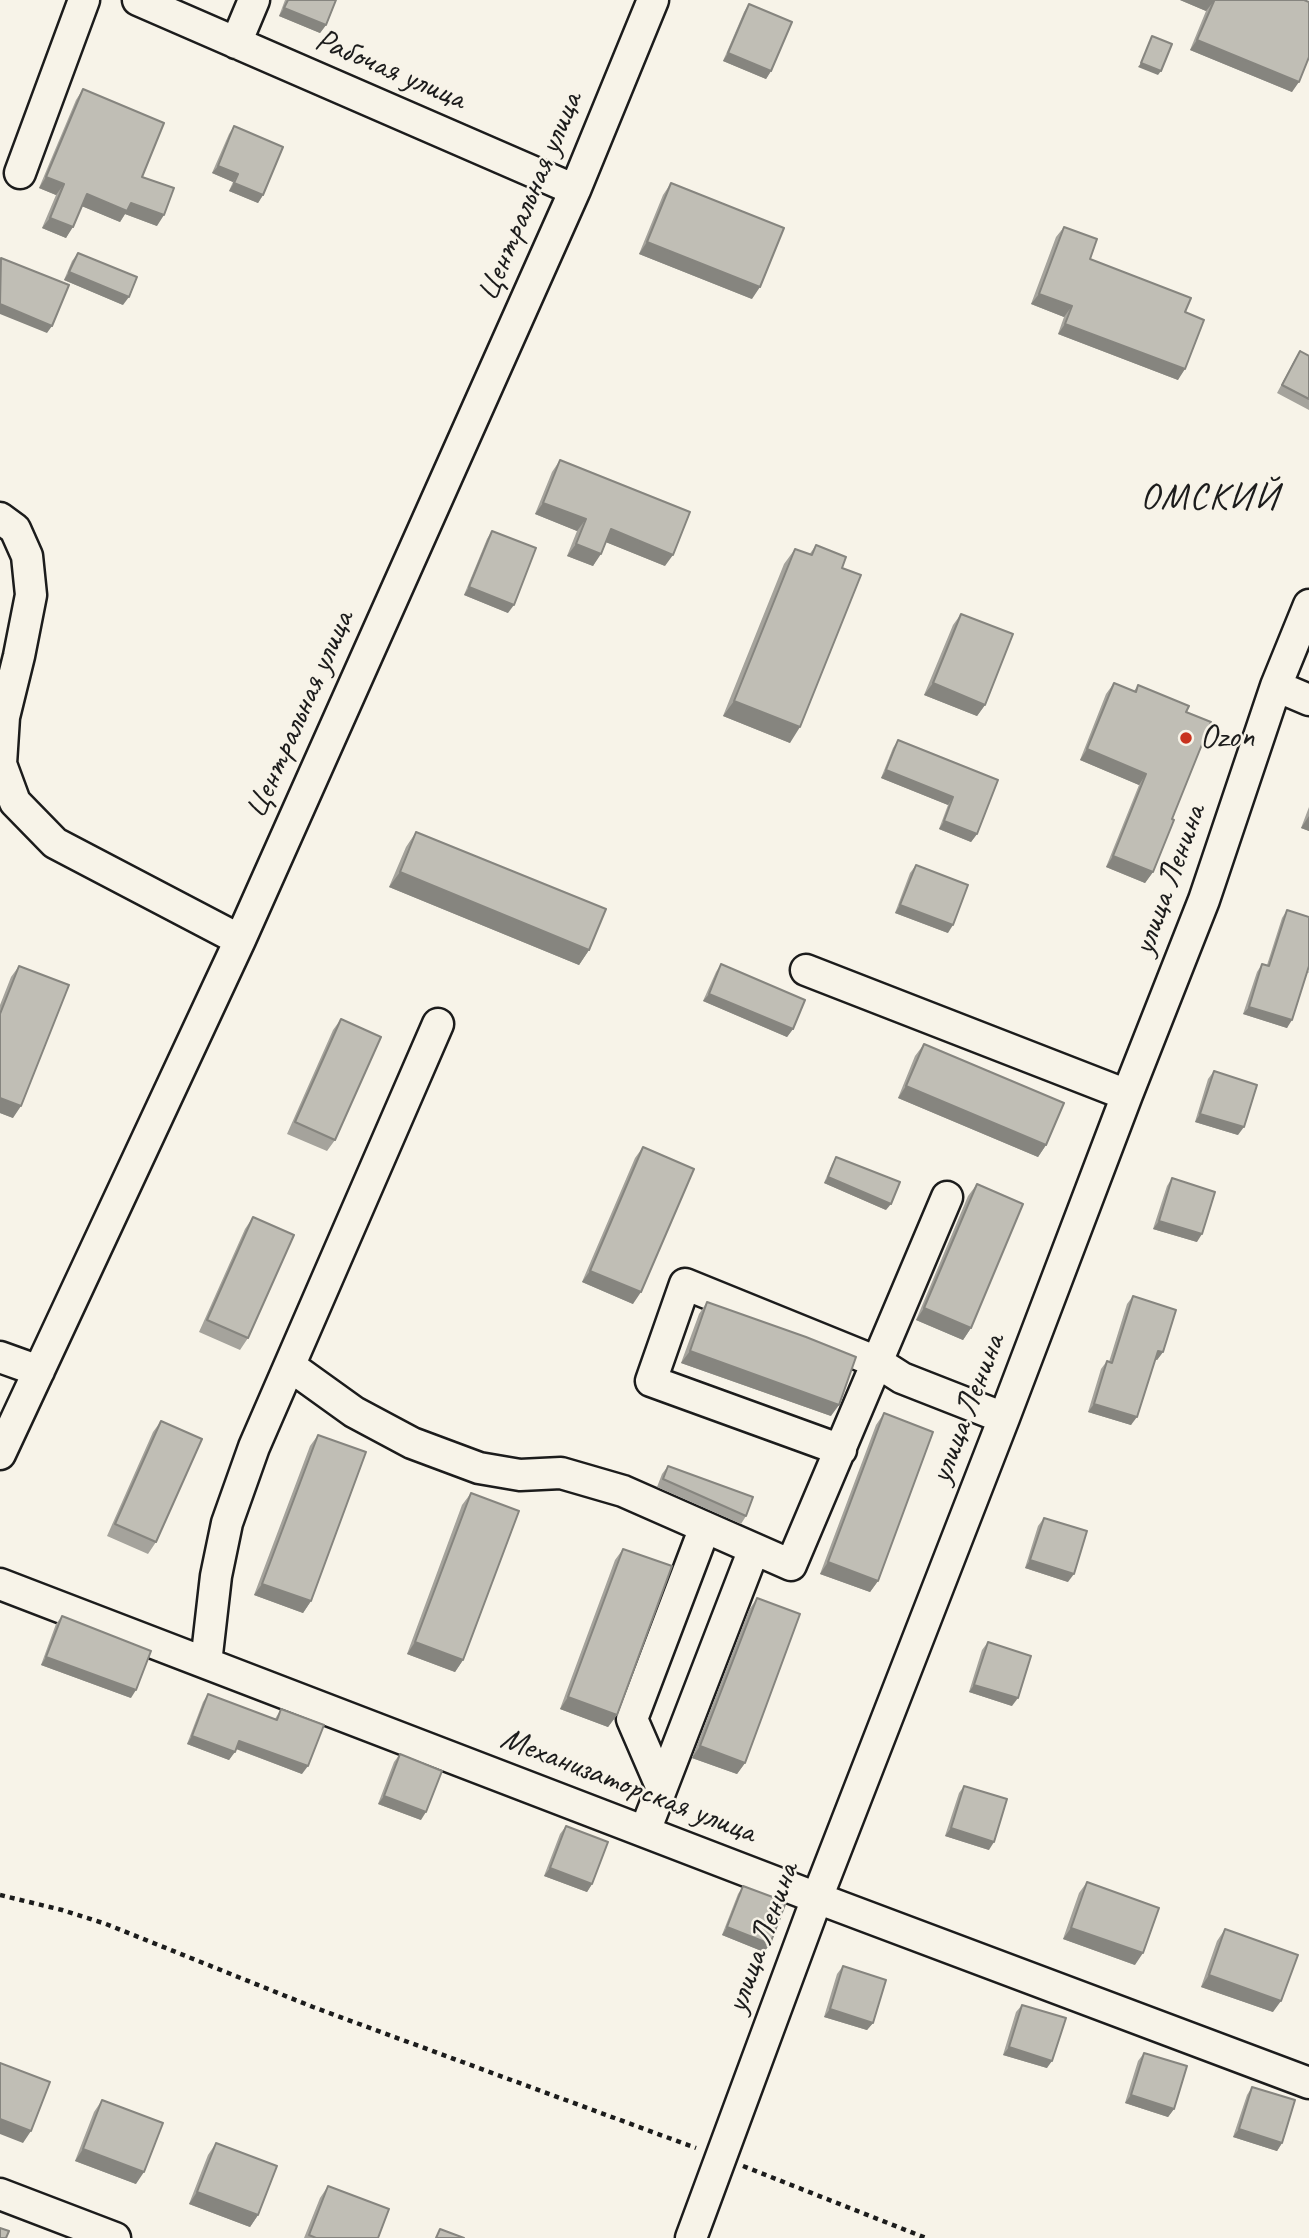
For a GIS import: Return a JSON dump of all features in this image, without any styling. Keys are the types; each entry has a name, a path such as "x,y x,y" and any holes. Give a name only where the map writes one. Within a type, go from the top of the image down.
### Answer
{"street":[{"path":"20,173 84,0"},
{"name":"Рабочая улица","path":"138,0 575,190"},
{"path":"236,43 254,0"},
{"name":"Центральная улица","path":"0,1454 240,940 575,190 653,0"},
{"path":"0,518 15,529 27,556 31,595 4,717 1,764 16,802 55,843 240,940"},
{"name":"улица Ленина","path":"691,2238 817,1898 1204,900 1276,686 1309,606"},
{"path":"1276,686 1309,700"},
{"path":"806,970 1127,1095"},
{"path":"206,1663 216,1576 228,1523 254,1447 439,1024"},
{"path":"290,1366 354,1412 412,1444 479,1468 520,1475 561,1473 623,1492 791,1565 947,1197"},
{"path":"841,1450 651,1381 685,1284 877,1362 902,1378 1004,1418"},
{"path":"0,1357 39,1371"},
{"path":"661,1786 632,1719 705,1527"},
{"path":"645,1831 754,1549"},
{"name":"Механизаторская улица","path":"0,1584 1309,2084"},
{"path":"0,2194 115,2238"}],"path":[{"path":"0,1895 106,1924 313,2007 721,2158 926,2238"}],"building":[{"path":"288,0 336,0 326,25 284,8"},
{"path":"1212,0 1309,2 1309,57 1299,82 1197,40 1214,1"},
{"path":"749,4 792,22 771,71 728,53"},
{"path":"1152,36 1172,44 1161,71 1141,63"},
{"path":"83,89 164,123 142,177 174,188 164,215 131,203 127,211 87,194 73,227 50,218 64,184 46,177"},
{"path":"234,126 283,147 263,195 234,183 238,174 218,166"},
{"path":"671,183 784,228 760,287 647,242"},
{"path":"1064,227 1097,239 1090,259 1191,298 1185,312 1204,320 1185,369 1065,324 1072,306 1039,294"},
{"path":"78,253 137,277 129,297 69,272"},
{"path":"1,258 69,285 52,326 0,304"},
{"path":"1300,351 1309,356 1309,399 1282,385"},
{"path":"560,460 690,512 673,555 611,529 601,554 576,544 586,519 543,503"},
{"path":"492,531 536,548 514,605 469,587"},
{"path":"816,545 846,557 842,568 861,575 800,727 734,701 795,549 812,555"},
{"path":"961,614 1013,634 985,705 933,683"},
{"path":"1114,683 1136,692 1138,685 1189,706 1186,712 1211,722 1153,872 1113,856 1146,774 1087,749"},
{"path":"898,740 998,780 977,834 944,821 953,797 886,770"},
{"path":"416,832 606,909 589,950 400,872"},
{"path":"916,865 968,885 953,925 900,905"},
{"path":"1287,910 1309,917 1309,966 1292,1020 1249,1007 1262,964 1269,966"},
{"path":"721,964 805,1000 793,1029 709,994"},
{"path":"19,966 69,985 21,1106 0,1098 0,1014"},
{"path":"341,1019 381,1037 335,1140 295,1122"},
{"path":"924,1044 1064,1103 1046,1145 906,1086"},
{"path":"1214,1071 1257,1085 1244,1127 1200,1114"},
{"path":"643,1147 694,1169 641,1292 590,1271"},
{"path":"836,1157 900,1182 891,1204 828,1177"},
{"path":"1172,1178 1215,1192 1202,1234 1159,1221"},
{"path":"977,1184 1023,1204 971,1328 924,1308"},
{"path":"253,1217 294,1235 248,1338 207,1320"},
{"path":"1133,1296 1176,1310 1163,1352 1158,1351 1137,1417 1094,1404 1107,1361 1112,1363"},
{"path":"707,1302 856,1357 839,1405 690,1351"},
{"path":"884,1413 933,1432 878,1581 828,1562"},
{"path":"161,1421 202,1439 156,1542 115,1524"},
{"path":"318,1435 366,1452 311,1601 262,1584"},
{"path":"668,1466 753,1497 746,1516 663,1479"},
{"path":"471,1493 519,1511 463,1660 415,1642"},
{"path":"1044,1518 1087,1531 1074,1574 1030,1560"},
{"path":"623,1549 672,1566 617,1715 568,1697"},
{"path":"757,1598 800,1614 745,1763 700,1746"},
{"path":"62,1616 151,1651 136,1690 46,1657"},
{"path":"988,1642 1031,1656 1018,1698 974,1685"},
{"path":"208,1694 277,1720 281,1709 324,1725 308,1766 239,1741 235,1752 192,1736"},
{"path":"400,1754 442,1771 426,1812 384,1796"},
{"path":"964,1786 1007,1799 994,1842 951,1828"},
{"path":"566,1826 608,1842 592,1884 550,1868"},
{"path":"1087,1882 1159,1908 1143,1953 1071,1928"},
{"path":"743,1886 786,1902 770,1944 727,1927"},
{"path":"1225,1929 1298,1955 1281,2001 1209,1975"},
{"path":"843,1966 886,1980 873,2023 830,2009"},
{"path":"1022,2005 1066,2018 1052,2061 1009,2047"},
{"path":"1144,2053 1187,2066 1174,2109 1131,2095"},
{"path":"0,2063 50,2082 31,2131 0,2119"},
{"path":"1252,2087 1295,2100 1282,2143 1239,2129"},
{"path":"102,2100 163,2123 144,2172 83,2149"},
{"path":"216,2143 277,2166 258,2215 197,2192"},
{"path":"328,2186 389,2209 378,2238 316,2238 309,2235"},
{"path":"0,2228 9,2231 6,2238 0,2238"},
{"path":"440,2229 464,2238 436,2238"}],"place":[{"name":"Ozon","path":"1186,738"}],"district":[{"name":"ОМСКИЙ","path":"1210,498"}]}
